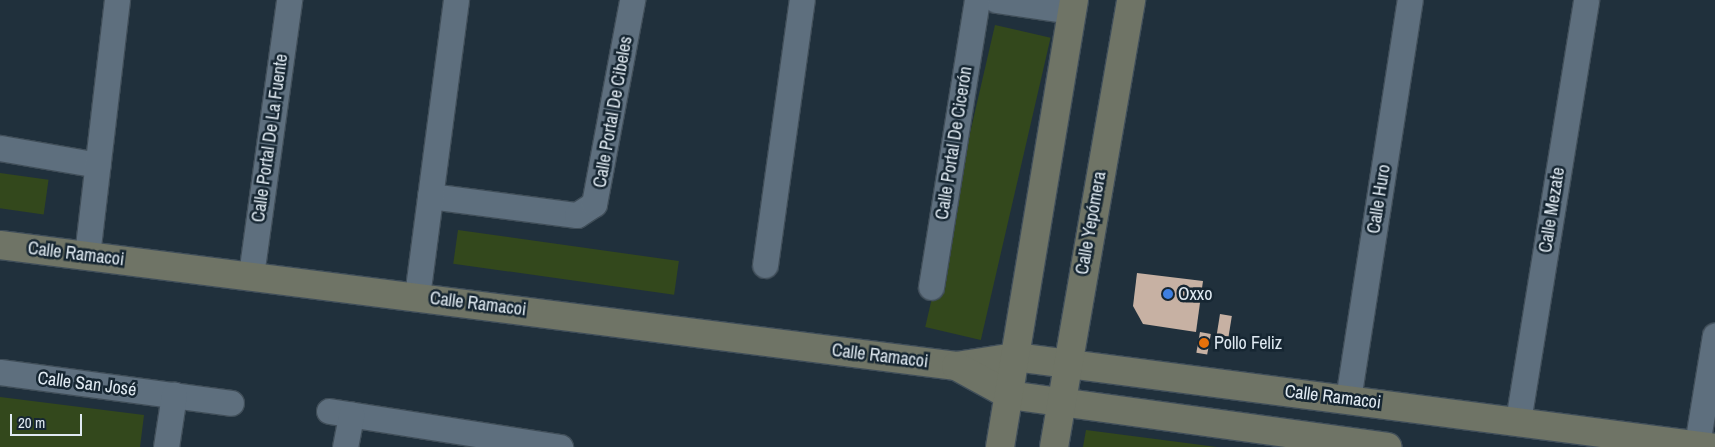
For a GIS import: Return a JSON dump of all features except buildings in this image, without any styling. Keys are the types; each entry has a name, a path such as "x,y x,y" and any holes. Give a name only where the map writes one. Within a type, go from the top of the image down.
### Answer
{"street":[{"path":"87,255 117,0"},
{"name":"Calle Portal De La Fuente","path":"251,275 289,0"},
{"path":"417,296 456,0"},
{"name":"Calle Portal De Cibeles","path":"430,196 577,215 594,204 600,192 632,0"},
{"path":"765,264 802,0"},
{"name":"Calle Portal De Cicerón","path":"932,287 977,0"},
{"path":"996,0 1073,5 1000,447"},
{"name":"Calle Yepómera","path":"1054,447 1131,0"},
{"name":"Calle Huro","path":"1348,399 1410,0"},
{"name":"Calle Mezate","path":"1518,420 1586,0"},
{"path":"0,148 98,166"},
{"name":"Calle Ramacoi","path":"0,244 956,366 1015,357 1518,420 1703,446"},
{"path":"1703,446 1715,335"},
{"name":"Calle Ramacoi","path":"956,366 1009,395 1387,447"},
{"name":"Calle San José","path":"0,372 231,403"},
{"path":"166,447 174,395"},
{"path":"345,447 340,413 560,447"}],"green space":[{"path":"995,25 1051,38 981,340 925,327"},
{"path":"0,173 49,180 44,214 0,208"},
{"path":"458,230 679,261 674,295 453,264"},
{"path":"0,397 144,415 140,447 0,447"},
{"path":"1086,430 1217,447 1083,447"}],"place":[{"name":"Oxxo","path":"1168,294"},
{"name":"Pollo Feliz","path":"1204,343"}]}
